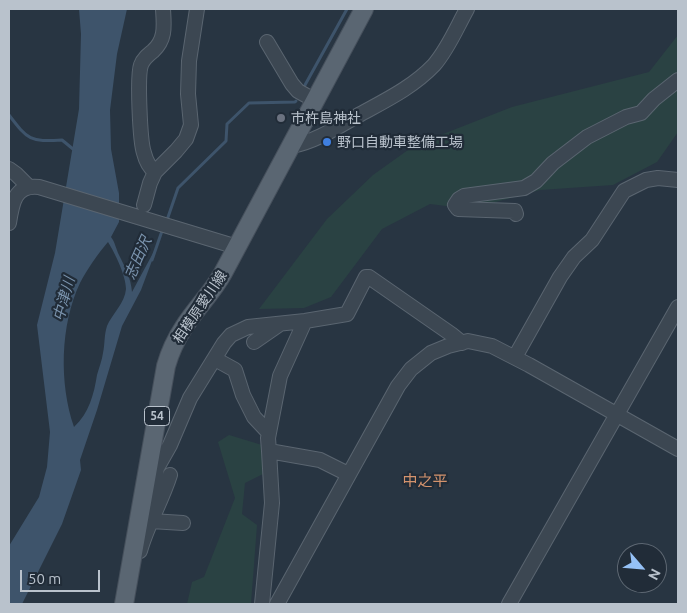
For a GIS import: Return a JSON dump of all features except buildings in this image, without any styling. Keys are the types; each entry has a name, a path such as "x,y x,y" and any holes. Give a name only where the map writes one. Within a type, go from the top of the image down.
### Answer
{"main road":[{"name":"相模原愛川線","path":"124,604 166,366 171,350 184,326 216,286 230,244 292,146 364,9"}],"street":[{"path":"155,172 149,167 143,151 139,89 140,66 144,59 158,47 163,38 163,9"},
{"path":"144,205 155,172 176,152 186,138 191,125 188,94 189,61 196,9"},
{"path":"292,146 308,143 410,86 439,58 468,9"},
{"path":"267,42 292,84 298,91 316,101"},
{"path":"516,214 515,211 458,209 455,205 459,198 464,196 524,188 532,184 552,163 587,137 626,117 641,113 647,109 654,99 678,80"},
{"path":"9,169 33,186 230,244"},
{"path":"515,357 560,277 574,257 592,240 624,191 646,180 658,178 678,180"},
{"path":"9,223 16,196 23,188 33,186"},
{"path":"142,498 151,497 158,468 190,398 224,343 238,331 262,325 306,321 347,314 366,277 462,343"},
{"path":"509,604 678,307"},
{"path":"262,604 272,503 268,438 280,376 306,321"},
{"path":"254,342 280,324"},
{"path":"277,604 398,386 411,369 431,353 448,346 468,342 492,346 617,414 678,450"},
{"path":"215,358 235,370 243,395 254,417 269,433"},
{"path":"269,451 320,460 348,474"},
{"path":"132,557 139,556 170,475"},
{"path":"151,521 183,523"}],"green space":[{"path":"678,35 678,132 657,162 613,185 540,190 470,209 430,204 382,229 331,297 304,308 259,309 327,219 373,175 415,145 512,107 649,72"},
{"path":"229,435 262,445 263,474 245,483 242,514 257,525 251,604 187,604 192,582 204,577 235,498 218,442"}],"water":[{"name":"中津川","path":"79,9 127,9 117,54 110,110 111,149 119,193 119,222 111,237 127,273 132,292 159,242 141,290 122,326 80,460 81,470 62,524 22,604 9,604 9,546 39,497 47,467 50,432 37,325 55,253 79,109 81,34","holes":["108,242 120,265 126,289 121,304 107,326 103,356 90,403 84,416 74,427 69,410 64,374 65,336 73,299 80,283"]}],"waterway":[{"name":"志田沢","path":"305,85 347,9"},
{"name":"志田沢","path":"166,223 178,188 226,141 227,124 249,103 296,101"},
{"path":"9,115 21,130 31,138 36,140 62,140 73,149"},
{"name":"志田沢","path":"152,260 163,228"}],"place":[{"name":"市杵島神社","path":"281,118"},
{"name":"野口自動車整備工場","path":"327,142"}],"district":[{"name":"中之平","path":"425,481"}]}
